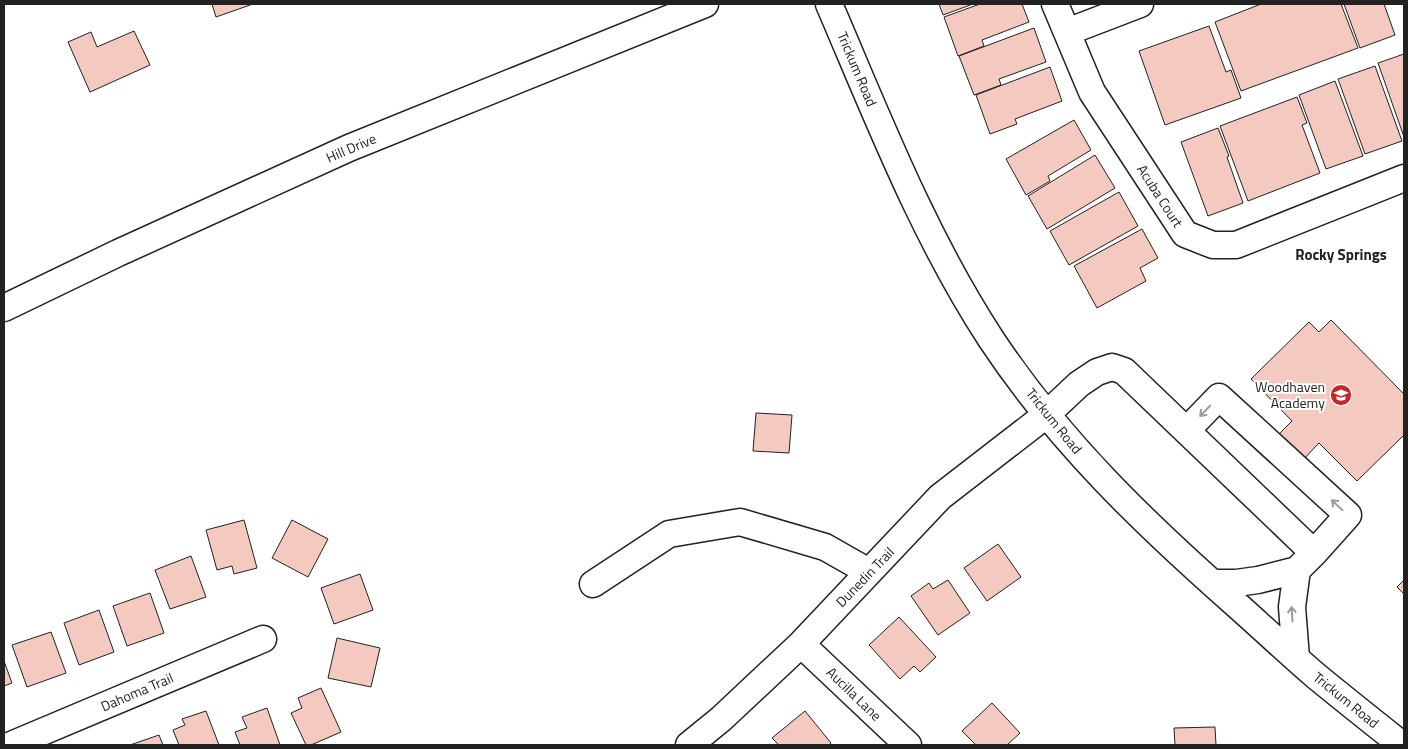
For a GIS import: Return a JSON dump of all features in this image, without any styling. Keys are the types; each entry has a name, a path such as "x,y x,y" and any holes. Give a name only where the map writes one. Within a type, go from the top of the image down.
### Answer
{"street":[{"name":"Hill Drive","path":"4,308 126,249 349,148 705,4"},
{"name":"Trickum Road","path":"829,4 890,146 929,230 992,340 1046,415 1096,473 1166,541 1296,658 1402,745"},
{"name":"Acuba Court","path":"1055,4 1092,92 1185,234 1213,245 1236,245 1404,178"},
{"path":"1067,32 1140,4"},
{"name":"Dunedin Trail","path":"689,745 721,720 801,644 940,497 1046,415 1079,384 1097,372 1112,367 1124,371 1187,430 1305,562"},
{"path":"1187,430 1219,396 1348,515 1305,562 1292,607 1296,658"},
{"path":"593,584 669,534 740,522 825,547 869,572"},
{"path":"1212,583 1236,583 1258,580 1305,562"},
{"name":"Dahoma Trail","path":"10,745 263,639"},
{"name":"Aucilla Lane","path":"801,644 908,745"}],"building":[{"path":"212,4 253,4 216,17"},
{"path":"939,4 973,4 943,15"},
{"path":"980,4 1022,4 1029,22 982,40 984,46 958,56 944,17"},
{"path":"1261,4 1341,4 1358,48 1241,91 1215,22"},
{"path":"1344,4 1384,4 1395,35 1360,48"},
{"path":"1209,26 1226,72 1231,70 1241,98 1165,125 1139,51"},
{"path":"1034,28 1046,62 999,79 1001,85 974,95 959,56"},
{"path":"134,31 150,65 90,92 68,42 91,32 97,47"},
{"path":"1404,54 1404,137 1378,63"},
{"path":"1375,66 1402,141 1365,154 1338,79"},
{"path":"1050,67 1062,101 1015,119 1017,124 990,134 976,95"},
{"path":"1335,81 1363,156 1326,169 1299,95"},
{"path":"1297,97 1307,123 1302,125 1320,173 1248,201 1220,126"},
{"path":"1074,120 1091,150 1048,176 1050,181 1026,195 1006,159"},
{"path":"1218,128 1229,156 1227,157 1243,203 1208,216 1181,142"},
{"path":"1095,155 1115,188 1047,229 1028,196"},
{"path":"1119,192 1138,226 1069,265 1050,231"},
{"path":"1142,229 1158,258 1140,268 1146,281 1097,308 1074,266"},
{"path":"1331,320 1404,394 1404,435 1357,481 1319,443 1300,463 1275,438 1292,421 1251,379 1309,322 1319,332"},
{"path":"756,413 792,415 789,453 753,451"},
{"path":"244,520 257,568 234,574 232,566 217,570 206,530"},
{"path":"292,520 328,539 308,577 272,558"},
{"path":"998,544 1021,577 987,601 964,568"},
{"path":"191,556 206,597 170,609 155,570"},
{"path":"360,574 373,610 334,624 321,588"},
{"path":"948,580 970,613 938,635 911,596 929,583 933,589"},
{"path":"1404,580 1404,594 1397,587"},
{"path":"150,593 164,633 127,646 113,606"},
{"path":"99,610 114,652 79,665 64,623"},
{"path":"899,617 936,657 920,672 914,666 900,679 869,645"},
{"path":"51,632 66,673 27,687 12,645"},
{"path":"337,638 380,648 371,687 328,678"},
{"path":"4,661 12,683 4,686"},
{"path":"321,688 341,732 311,745 306,745 291,713 302,708 298,698"},
{"path":"992,703 1020,733 1007,745 976,745 962,731"},
{"path":"267,708 280,745 240,745 235,732 247,728 242,717"},
{"path":"206,711 219,745 179,745 173,730 185,725 182,719"},
{"path":"805,711 831,743 829,745 779,745 772,738"},
{"path":"1215,727 1216,745 1175,745 1174,728"},
{"path":"159,735 163,745 130,745"}],"place":[{"name":"Woodhaven Academy","path":"1341,395"}],"district":[{"name":"Rocky Springs","path":"1341,255"}]}
